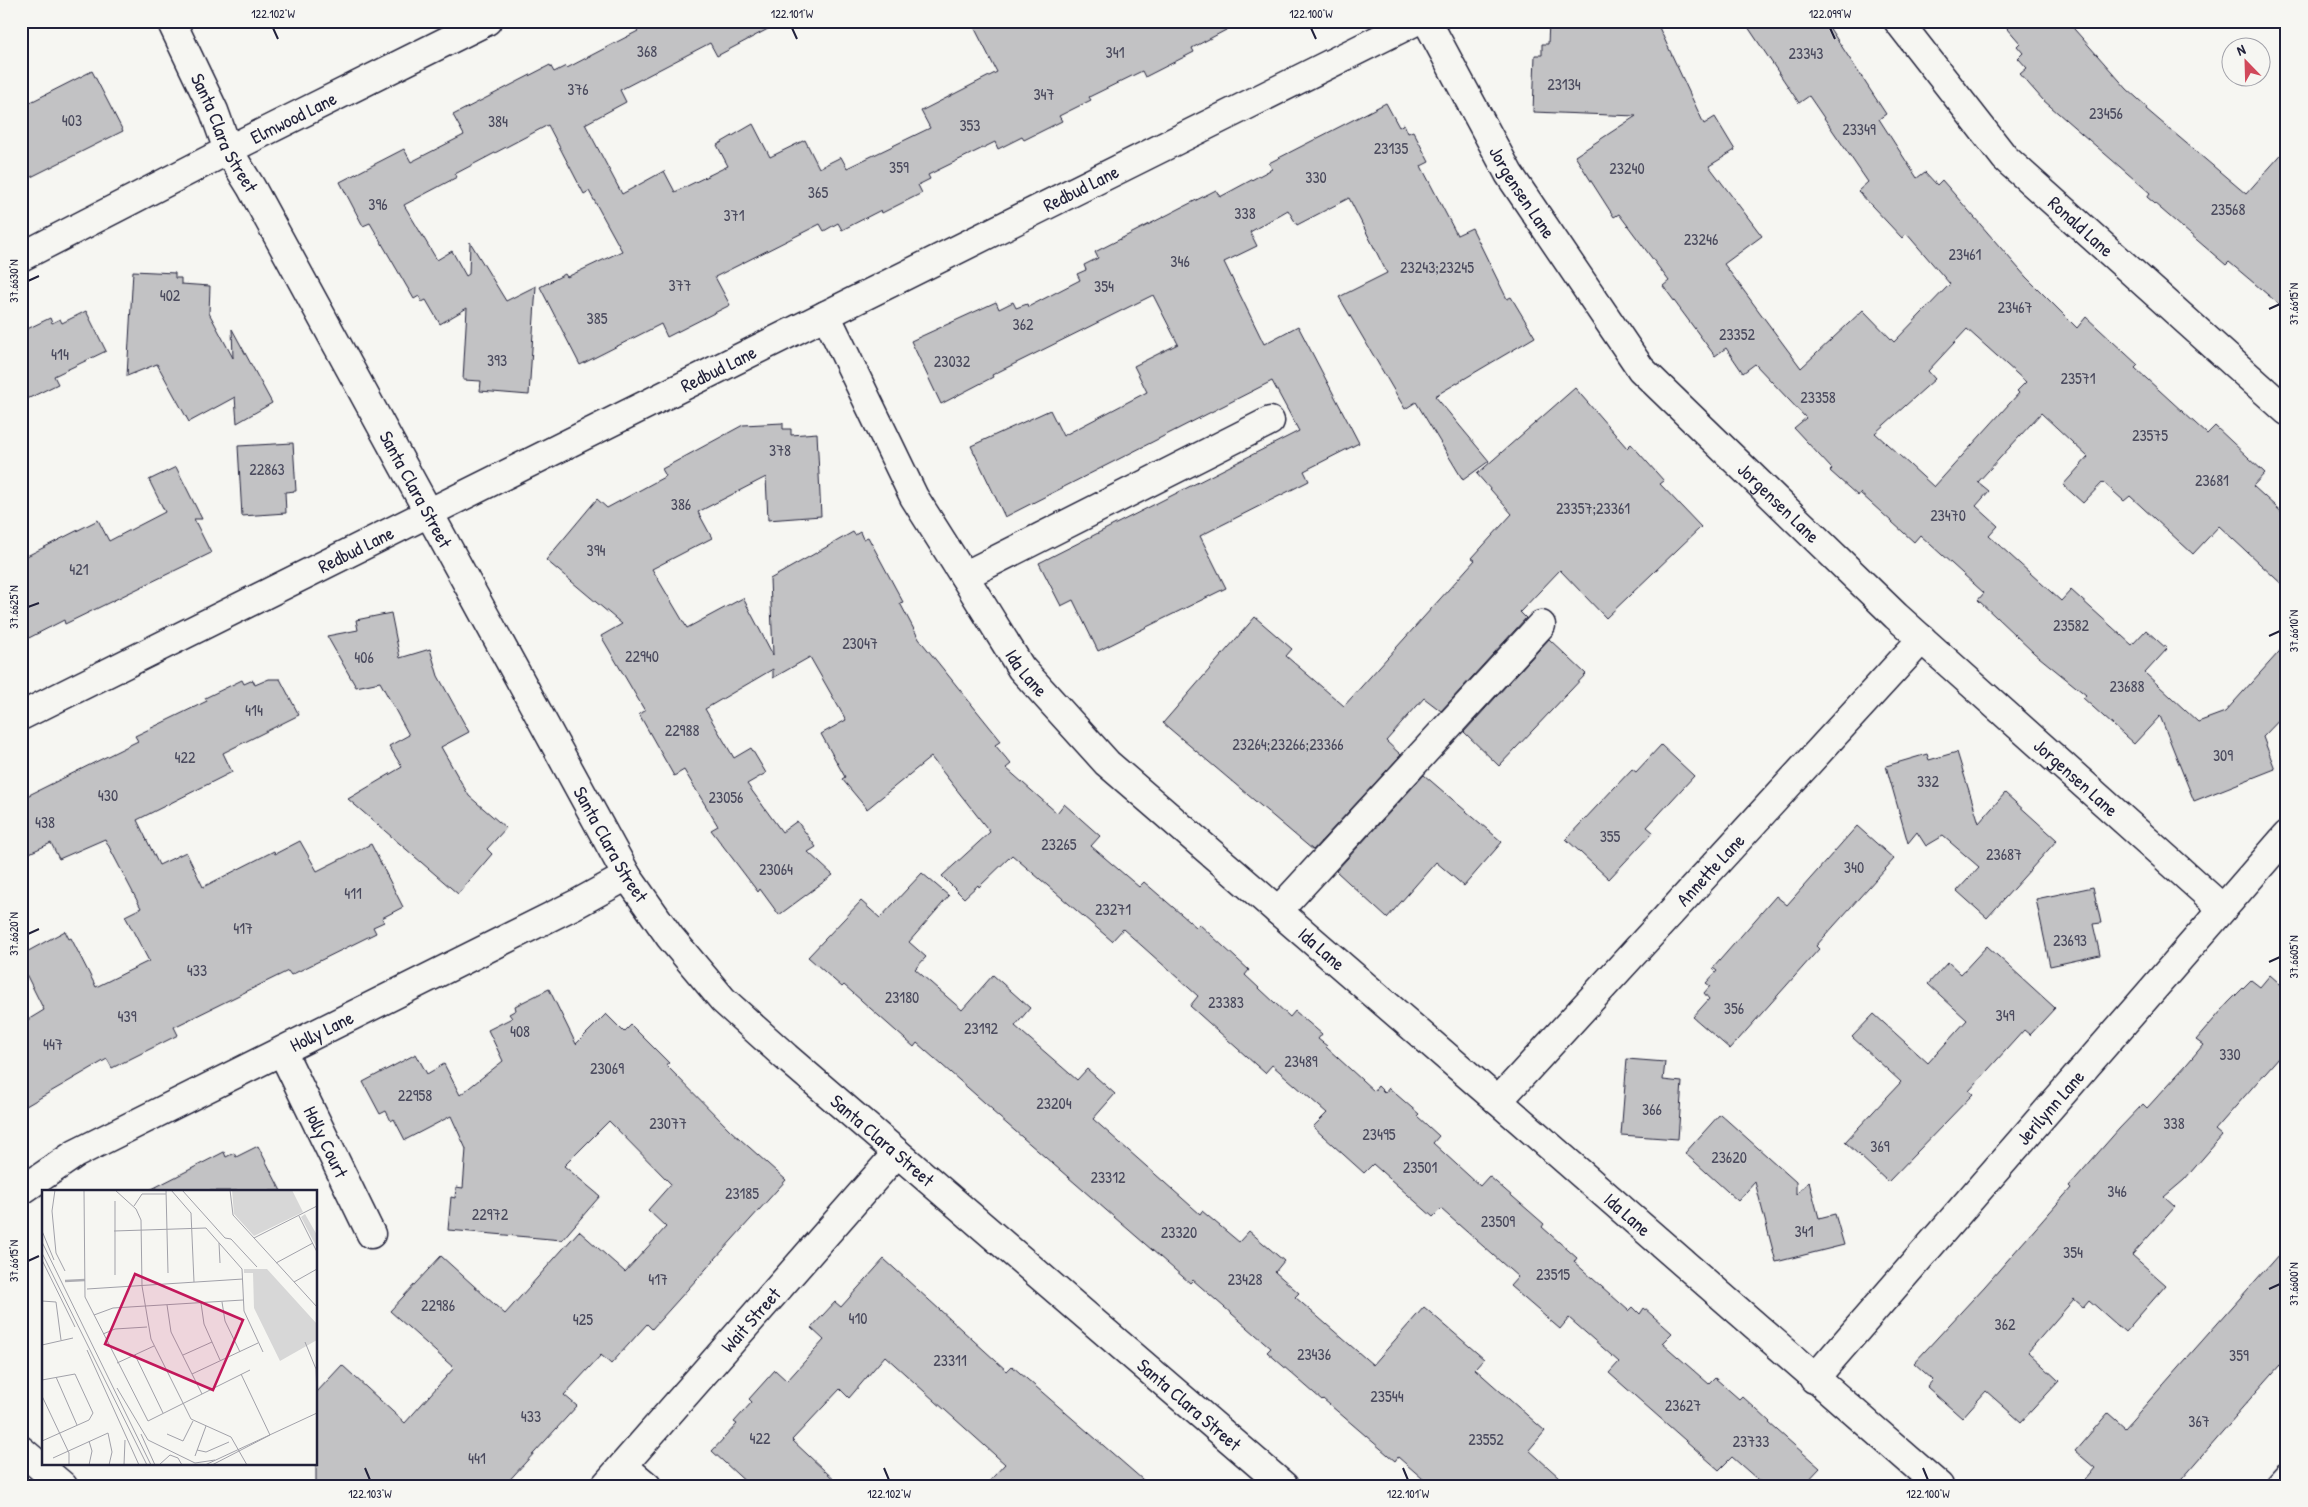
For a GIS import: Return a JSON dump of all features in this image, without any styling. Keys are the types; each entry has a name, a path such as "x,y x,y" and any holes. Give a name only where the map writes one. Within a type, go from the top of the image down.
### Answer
{"street":[{"name":"Santa Clara Street","path":"171,21 214,111 228,150 251,187 627,876 670,937 723,1000 897,1153 1284,1486"},
{"name":"Elmwood Lane","path":"21,256 487,21"},
{"name":"Redbud Lane","path":"21,716 1416,21"},
{"name":"Jorgensen Lane","path":"1427,21 1509,174 1641,369 1922,639 2222,908"},
{"name":"Ronald Lane","path":"1898,21 2005,158 2287,411"},
{"name":"Ida Lane","path":"826,315 914,497 1021,668 1107,763 1498,1101 1938,1486"},
{"path":"964,576 1270,421"},
{"path":"1278,911 1541,625"},
{"name":"Annette Lane","path":"1498,1101 1922,639"},
{"name":"Jerilynn Lane","path":"1814,1379 2287,835"},
{"name":"Holly Lane","path":"21,1190 75,1154 578,903 627,876"},
{"name":"Holly Court","path":"282,1051 371,1234"},
{"name":"Wait Street","path":"605,1486 897,1153"},
{"path":"21,1450 63,1486"},
{"path":"623,1466 647,1486"},
{"path":"2279,1486 2287,1476"}],"building":[{"path":"633,21 783,21 717,56 710,43 620,90 626,102 585,124 622,194 664,171 675,192 728,166 717,145 753,124 770,157 805,140 819,168 841,157 847,168 930,128 921,111 997,72 971,21 1243,21 1192,48 1194,52 1145,77 1142,71 1089,97 1091,100 1059,116 1062,121 1024,140 1022,137 998,149 995,142 928,175 930,179 918,185 922,193 882,213 881,210 842,230 838,223 824,231 820,224 715,277 730,305 667,337 661,324 580,365 540,287 565,274 567,277 622,251 589,191 584,194 548,125 455,174 457,177 404,205 437,260 452,251 466,276 469,274 470,242 506,301 536,286 529,395 480,391 481,381 463,380 467,308 440,324 426,300 422,302 419,296 414,299 370,223 363,226 340,182 404,149 411,162 464,135 453,115 550,65 554,72 566,66 567,68 638,31"},
{"path":"1549,21 1656,21 1704,124 1715,117 1735,150 1709,166 1762,236 1724,264 1801,368 1863,310 1894,342 1950,284 1906,233 1902,238 1858,191 1868,182 1809,96 1799,103 1744,21 1825,21 1886,114 1879,119 1917,178 1925,172 1937,185 1942,180 2026,277 2077,328 2086,317 2138,365 2135,368 2207,434 2215,426 2265,473 2253,486 2287,517 2287,589 2219,526 2193,554 2130,496 2124,501 2103,482 2083,503 2063,485 2088,457 2041,413 1978,482 1989,491 1976,506 1998,526 1989,536 2061,601 2071,590 2132,645 2146,630 2167,649 2145,673 2198,722 2225,712 2287,643 2287,712 2263,737 2275,769 2194,801 2160,716 2134,744 2083,698 2086,695 2034,653 1978,600 1984,593 1920,535 1914,542 1860,493 1858,496 1830,471 1832,469 1794,428 1806,418 1755,364 1743,373 1726,348 1715,356 1663,286 1669,281 1619,214 1614,217 1575,156 1636,116 1533,112 1535,55 1542,55 1542,44 1548,44","holes":["1967,329 2026,382 2017,391 2019,393 1934,487 1875,433 1935,379 1928,371"]},
{"path":"2001,21 2067,21 2127,89 2147,107 2146,109 2246,194 2287,148 2287,311 2229,262 2226,265 2147,197 2150,193 2043,100 2020,74 2027,68 2018,58 2023,53 2017,46 2020,43"},
{"path":"92,71 123,131 21,182 21,107"},
{"path":"1386,103 1399,127 1404,124 1408,133 1413,131 1429,162 1421,166 1457,235 1472,228 1507,299 1511,297 1535,337 1435,396 1489,461 1463,480 1416,402 1405,409 1339,297 1387,273 1349,198 1297,225 1288,210 1250,232 1257,246 1224,262 1264,344 1298,326 1359,443 1304,471 1309,481 1200,536 1226,588 1098,651 1073,600 1061,606 1039,563 1299,431 1272,381 1005,517 971,446 1050,410 1063,436 1147,392 1134,366 1178,344 1153,295 992,375 993,377 941,404 911,341 996,302 999,309 1013,302 1016,308 1027,304 1028,307 1080,280 1077,274 1086,270 1084,265 1098,258 1095,252 1216,190 1220,197 1272,169 1269,163"},
{"path":"133,271 175,273 175,278 181,278 181,284 210,286 209,313 233,358 232,329 272,403 237,423 235,397 189,422 157,364 127,376"},
{"path":"86,311 106,351 54,376 58,384 21,402 21,332 50,318 52,323 60,319 62,323"},
{"path":"1575,388 1627,448 1631,444 1664,481 1660,484 1701,527 1606,618 1560,570 1520,612 1526,618 1441,711 1424,698 1386,741 1401,755 1313,850 1163,723 1255,617 1292,649 1286,656 1344,706 1475,560 1472,558 1512,514 1477,474"},
{"path":"783,423 783,429 791,429 791,435 817,433 821,516 768,520 766,477 698,512 712,538 652,569 687,628 743,598 773,655 770,579 853,532 855,535 860,532 863,539 868,537 903,602 900,603 919,639 1001,741 995,745 1011,764 1006,768 1057,813 1064,804 1100,836 1091,846 1139,887 1144,882 1196,927 1199,924 1249,970 1245,975 1290,1017 1295,1011 1322,1034 1318,1039 1374,1091 1378,1086 1385,1093 1389,1088 1419,1114 1417,1116 1439,1136 1433,1143 1480,1186 1489,1176 1544,1224 1542,1227 1577,1258 1574,1262 1629,1311 1633,1307 1640,1314 1644,1308 1672,1333 1662,1343 1709,1384 1715,1378 1739,1399 1742,1396 1769,1423 1820,1468 1803,1486 1765,1486 1732,1457 1719,1470 1609,1373 1619,1362 1569,1318 1560,1329 1510,1286 1518,1277 1441,1209 1433,1217 1373,1164 1364,1173 1313,1127 1327,1113 1272,1065 1265,1073 1190,1006 1198,996 1123,929 1112,941 1012,855 979,887 978,885 964,898 942,876 990,832 931,757 867,809 842,779 845,777 821,734 846,720 810,657 773,678 773,669 705,709 734,758 751,748 766,773 747,784 782,832 797,821 816,847 808,852 833,875 779,915 760,889 758,892 711,830 718,826 684,770 674,776 639,714 645,711 601,636 622,624 546,560 597,499 607,508 666,476 662,469 743,425"},
{"path":"293,443 296,491 285,492 286,513 242,516 238,446"},
{"path":"176,467 202,519 194,519 211,553 65,624 64,620 21,642 21,559 98,520 109,541 165,512 149,480"},
{"path":"391,613 400,658 430,649 438,676 469,732 441,747 469,796 506,828 487,849 492,854 458,894 348,799 402,767 389,746 409,735 380,682 356,687 327,636 358,630 356,620"},
{"path":"1549,639 1586,674 1499,766 1464,732"},
{"path":"269,679 280,679 299,715 223,753 232,772 137,820 159,865 186,852 203,887 274,851 275,854 300,841 317,871 371,844 403,907 382,918 384,922 373,927 376,933 291,975 288,971 174,1027 178,1035 112,1068 107,1059 21,1109 21,1024 44,1010 21,964 21,955 65,931 69,939 71,938 96,987 149,961 125,916 141,908 105,839 59,859 51,843 21,857 21,799 138,741 135,736 207,701 205,698 242,680 244,684 253,680 255,685"},
{"path":"1661,745 1694,776 1647,827 1653,832 1609,879 1566,839 1632,769 1636,772"},
{"path":"1957,752 1979,823 2005,793 2057,840 1987,918 1957,891 1979,867 1943,836 1926,846 1917,832 1908,843 1886,766 1927,754 1929,760"},
{"path":"1424,775 1502,842 1464,886 1436,862 1387,918 1336,871"},
{"path":"1857,826 1894,859 1816,946 1819,949 1730,1049 1693,1017 1709,999 1704,993 1710,986 1706,983 1717,971 1713,968 1776,896 1787,905"},
{"path":"922,873 949,896 909,942 926,957 915,969 962,1010 993,975 1030,1008 1015,1026 1077,1080 1087,1069 1115,1094 1093,1119 1200,1214 1202,1211 1239,1242 1249,1231 1284,1261 1275,1272 1299,1293 1295,1297 1373,1365 1424,1307 1484,1359 1475,1369 1545,1431 1529,1450 1569,1486 1431,1486 1398,1457 1395,1461 1267,1352 1271,1348 1193,1280 1190,1283 992,1111 917,1043 914,1047 844,985 842,987 808,957 861,901 880,918"},
{"path":"2093,887 2101,923 2093,924 2100,955 2050,966 2036,899"},
{"path":"1987,946 2055,1008 2030,1035 2024,1030 1969,1091 1973,1094 1888,1182 1845,1142 1901,1082 1852,1037 1874,1014 1928,1063 1967,1020 1928,984 1948,962 1961,974"},
{"path":"2270,975 2287,990 2287,1048 2215,1130 2222,1136 2184,1180 2164,1197 2175,1207 2132,1255 2166,1285 2125,1332 2089,1300 2083,1307 2074,1299 2028,1352 2059,1381 2021,1422 1986,1391 1962,1418 1927,1387 1933,1380 1914,1363 2071,1188 2069,1186 2119,1129 2143,1104 2147,1108 2187,1064 2203,1045 2196,1040 2228,1003 2251,980 2260,987"},
{"path":"549,989 576,1044 606,1014 624,1032 631,1025 669,1063 666,1065 731,1131 786,1180 652,1329 647,1324 611,1364 601,1355 564,1395 577,1406 504,1486 316,1486 316,1464 318,1464 318,1391 342,1365 405,1423 454,1368 390,1311 441,1256 505,1314 579,1231 625,1272 666,1227 648,1210 671,1184 609,1121 564,1166 600,1196 562,1240 448,1230 451,1197 455,1198 456,1187 463,1188 466,1149 451,1116 405,1140 394,1119 391,1121 386,1111 380,1114 363,1082 416,1054 427,1074 444,1064 460,1095 503,1061 488,1030 512,1018 509,1014 516,1010 515,1006"},
{"path":"1627,1059 1665,1062 1663,1080 1682,1082 1678,1139 1621,1135"},
{"path":"1720,1114 1796,1182 1796,1195 1809,1181 1819,1218 1835,1214 1844,1245 1776,1262 1755,1182 1738,1201 1685,1153"},
{"path":"258,1146 280,1190 150,1190 224,1152 226,1157 234,1153 236,1157"},
{"path":"2287,1245 2287,1357 2236,1417 2176,1486 2080,1486 2095,1468 2075,1451 2108,1413 2125,1428"},
{"path":"884,1259 1007,1371 1012,1366 1150,1486 985,1486 1005,1464 885,1356 849,1398 840,1389 792,1440 841,1486 750,1486 712,1451 737,1424 734,1422 752,1402 749,1399 775,1370 787,1381 824,1340 811,1328 835,1302 841,1307"}]}
